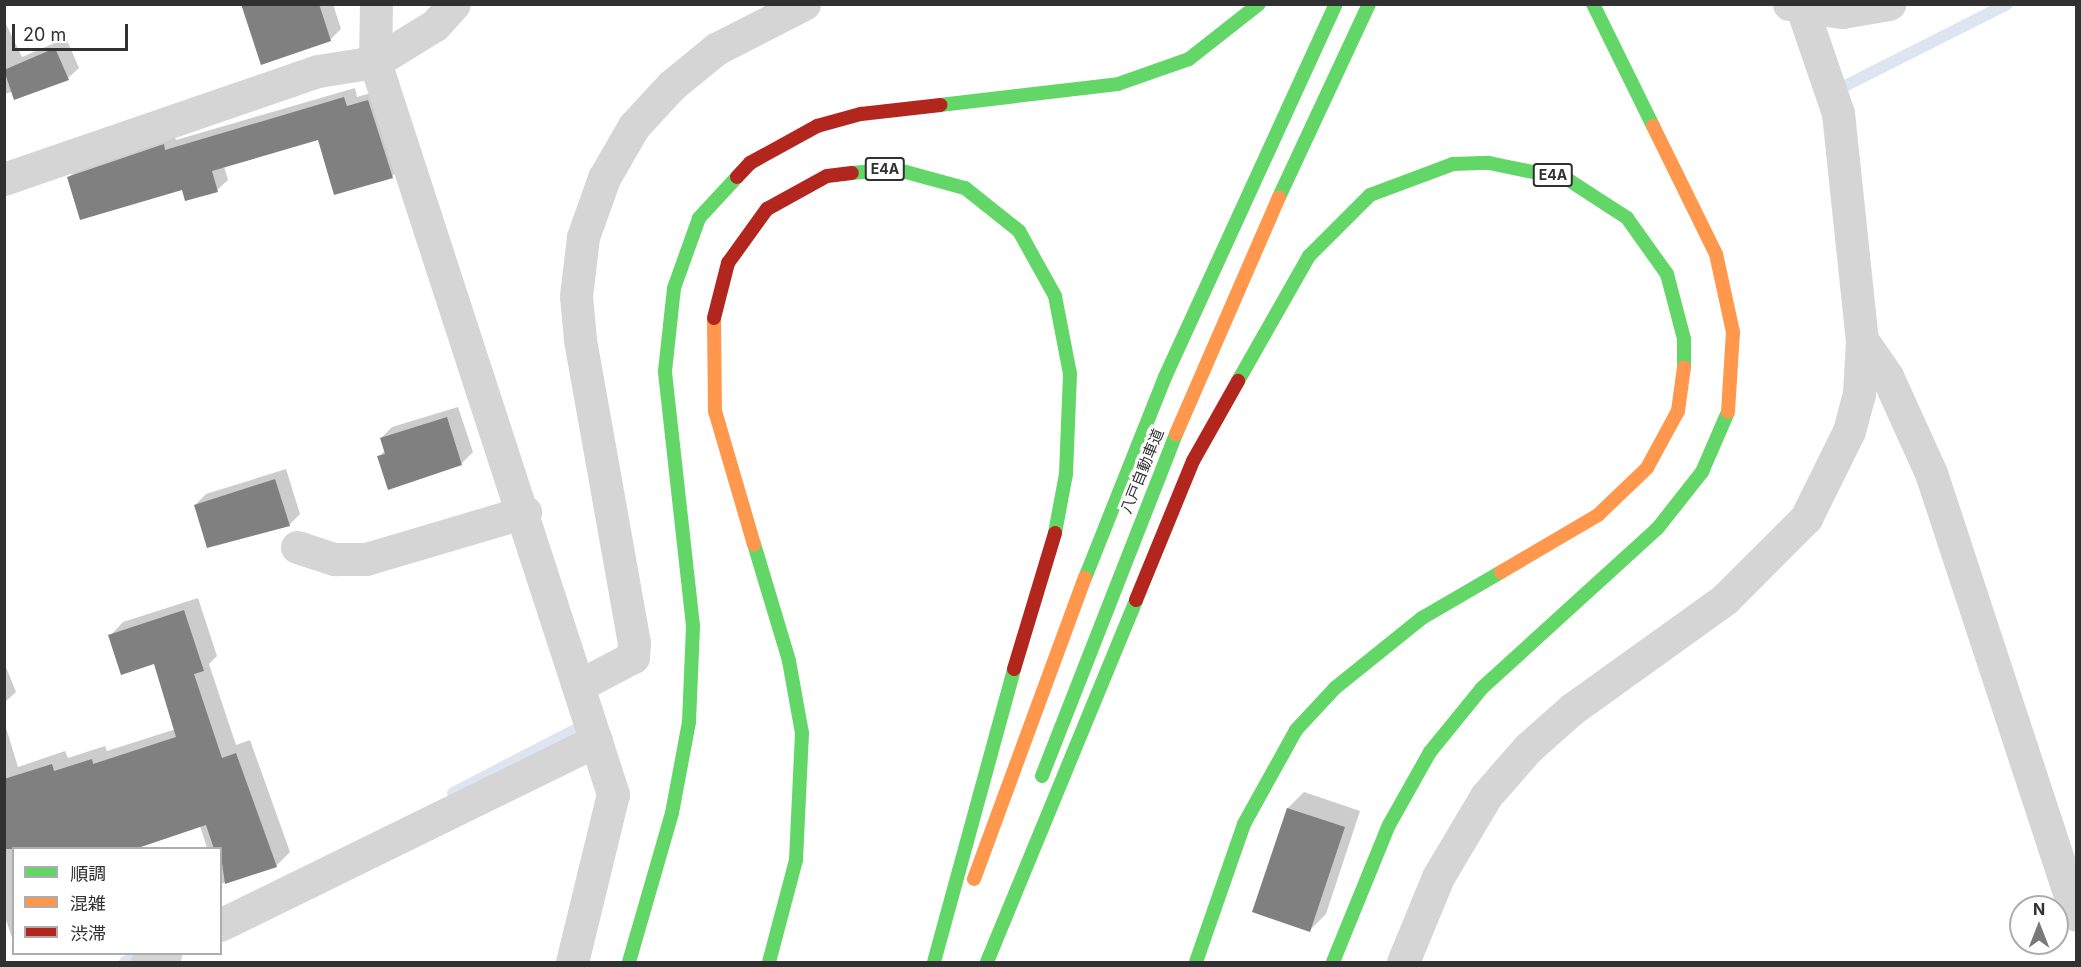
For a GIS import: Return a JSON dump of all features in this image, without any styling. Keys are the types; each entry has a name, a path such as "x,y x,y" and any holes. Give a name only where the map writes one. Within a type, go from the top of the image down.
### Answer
{"highway":[{"path":"629,963 672,813 689,722 693,626 665,371 674,288 699,218 750,163 817,126 861,114 1119,84 1189,59 1259,4"},
{"name":"八戸自動車道","path":"944,963 1052,660 1165,376 1336,4"},
{"name":"八戸自動車道","path":"1037,789 1211,344 1369,4"},
{"path":"1333,963 1389,825 1430,752 1482,687 1657,529 1702,472 1730,407 1733,332 1716,255 1593,4"},
{"name":"E4A","path":"987,963 1192,461 1309,256 1371,195 1408,177 1453,164 1489,163 1567,179 1627,219 1667,274 1682,328 1684,376 1678,411 1665,440 1647,468 1598,515 1422,618 1335,688 1296,730 1245,824 1196,963"},
{"name":"E4A","path":"769,963 796,860 802,733 789,660 715,411 711,331 728,263 767,209 827,176 895,169 965,188 1019,231 1055,296 1070,374 1065,474 1054,537 968,824 934,963"},
{"path":"976,963 1018,843"}],"street":[{"path":"376,4 375,62 525,512 614,794 572,963"},
{"path":"4,179 318,71 375,62 435,25 454,4"},
{"path":"580,685 633,657 634,643 580,339 576,296 583,237 604,178 628,135 672,85 716,49 804,4"},
{"path":"1403,963 1438,877 1486,796 1528,748 1572,709 1725,600 1806,518 1849,431 1859,394 1862,340 1838,113 1796,6 1842,12 1889,4"},
{"path":"1862,340 1887,376 1931,473 2076,915"},
{"path":"297,547 335,559 366,559 525,512"},
{"path":"222,924 596,741"},
{"path":"147,963 163,955"}],"building":[{"path":"241,4 319,4 331,41 261,65"},
{"path":"55,48 69,80 14,100 4,70"},
{"path":"344,97 347,106 368,100 393,178 334,195 318,140 212,171 218,192 185,201 182,190 80,220 67,177 164,144 165,150"},
{"path":"447,417 462,465 388,490 377,456 385,454 380,438"},
{"path":"275,479 290,526 207,548 194,505"},
{"path":"184,610 204,671 194,674 222,758 236,753 277,867 225,884 222,847 213,847 206,825 141,847 12,847 12,849 4,849 4,779 52,764 54,771 92,759 93,764 176,737 154,664 121,675 108,635"},
{"path":"1287,808 1345,827 1310,932 1252,912"}],"waterway":[{"path":"1833,92 2007,4"},
{"path":"453,793 577,729"},
{"path":"125,962 140,955"}],"traffic: fast":[{"path":"940,105 1118,84 1189,59 1259,4"},
{"path":"1085,578 1165,377 1336,4"},
{"path":"1279,197 1369,4"},
{"path":"1593,4 1653,126"},
{"path":"1238,381 1309,256 1370,195 1453,164 1489,163 1567,179 1627,218 1667,274 1684,339 1684,367"},
{"path":"852,173 895,169 965,188 1019,231 1055,296 1070,374 1066,474 1055,533"},
{"path":"629,962 672,813 689,722 693,626 665,371 674,288 699,218 737,177"},
{"path":"1333,962 1389,825 1430,752 1482,688 1657,529 1702,472 1728,412"},
{"path":"1042,776 1176,434"},
{"path":"754,544 789,661 802,733 796,860 769,962"},
{"path":"1196,962 1244,824 1296,730 1335,688 1422,618 1501,572"},
{"path":"987,962 1136,600"},
{"path":"934,962 1014,669"}],"traffic: slow":[{"path":"1653,126 1716,254 1733,332 1728,412"},
{"path":"1176,434 1279,197"},
{"path":"714,318 715,411 754,544"},
{"path":"1501,572 1598,515 1647,468 1678,411 1684,367"},
{"path":"974,879 1085,578"}],"traffic: jam":[{"path":"737,177 750,163 817,126 861,114 940,105"},
{"path":"714,318 728,263 767,209 827,176 852,173"},
{"path":"1136,600 1193,461 1238,381"},
{"path":"1014,669 1055,533"}]}
